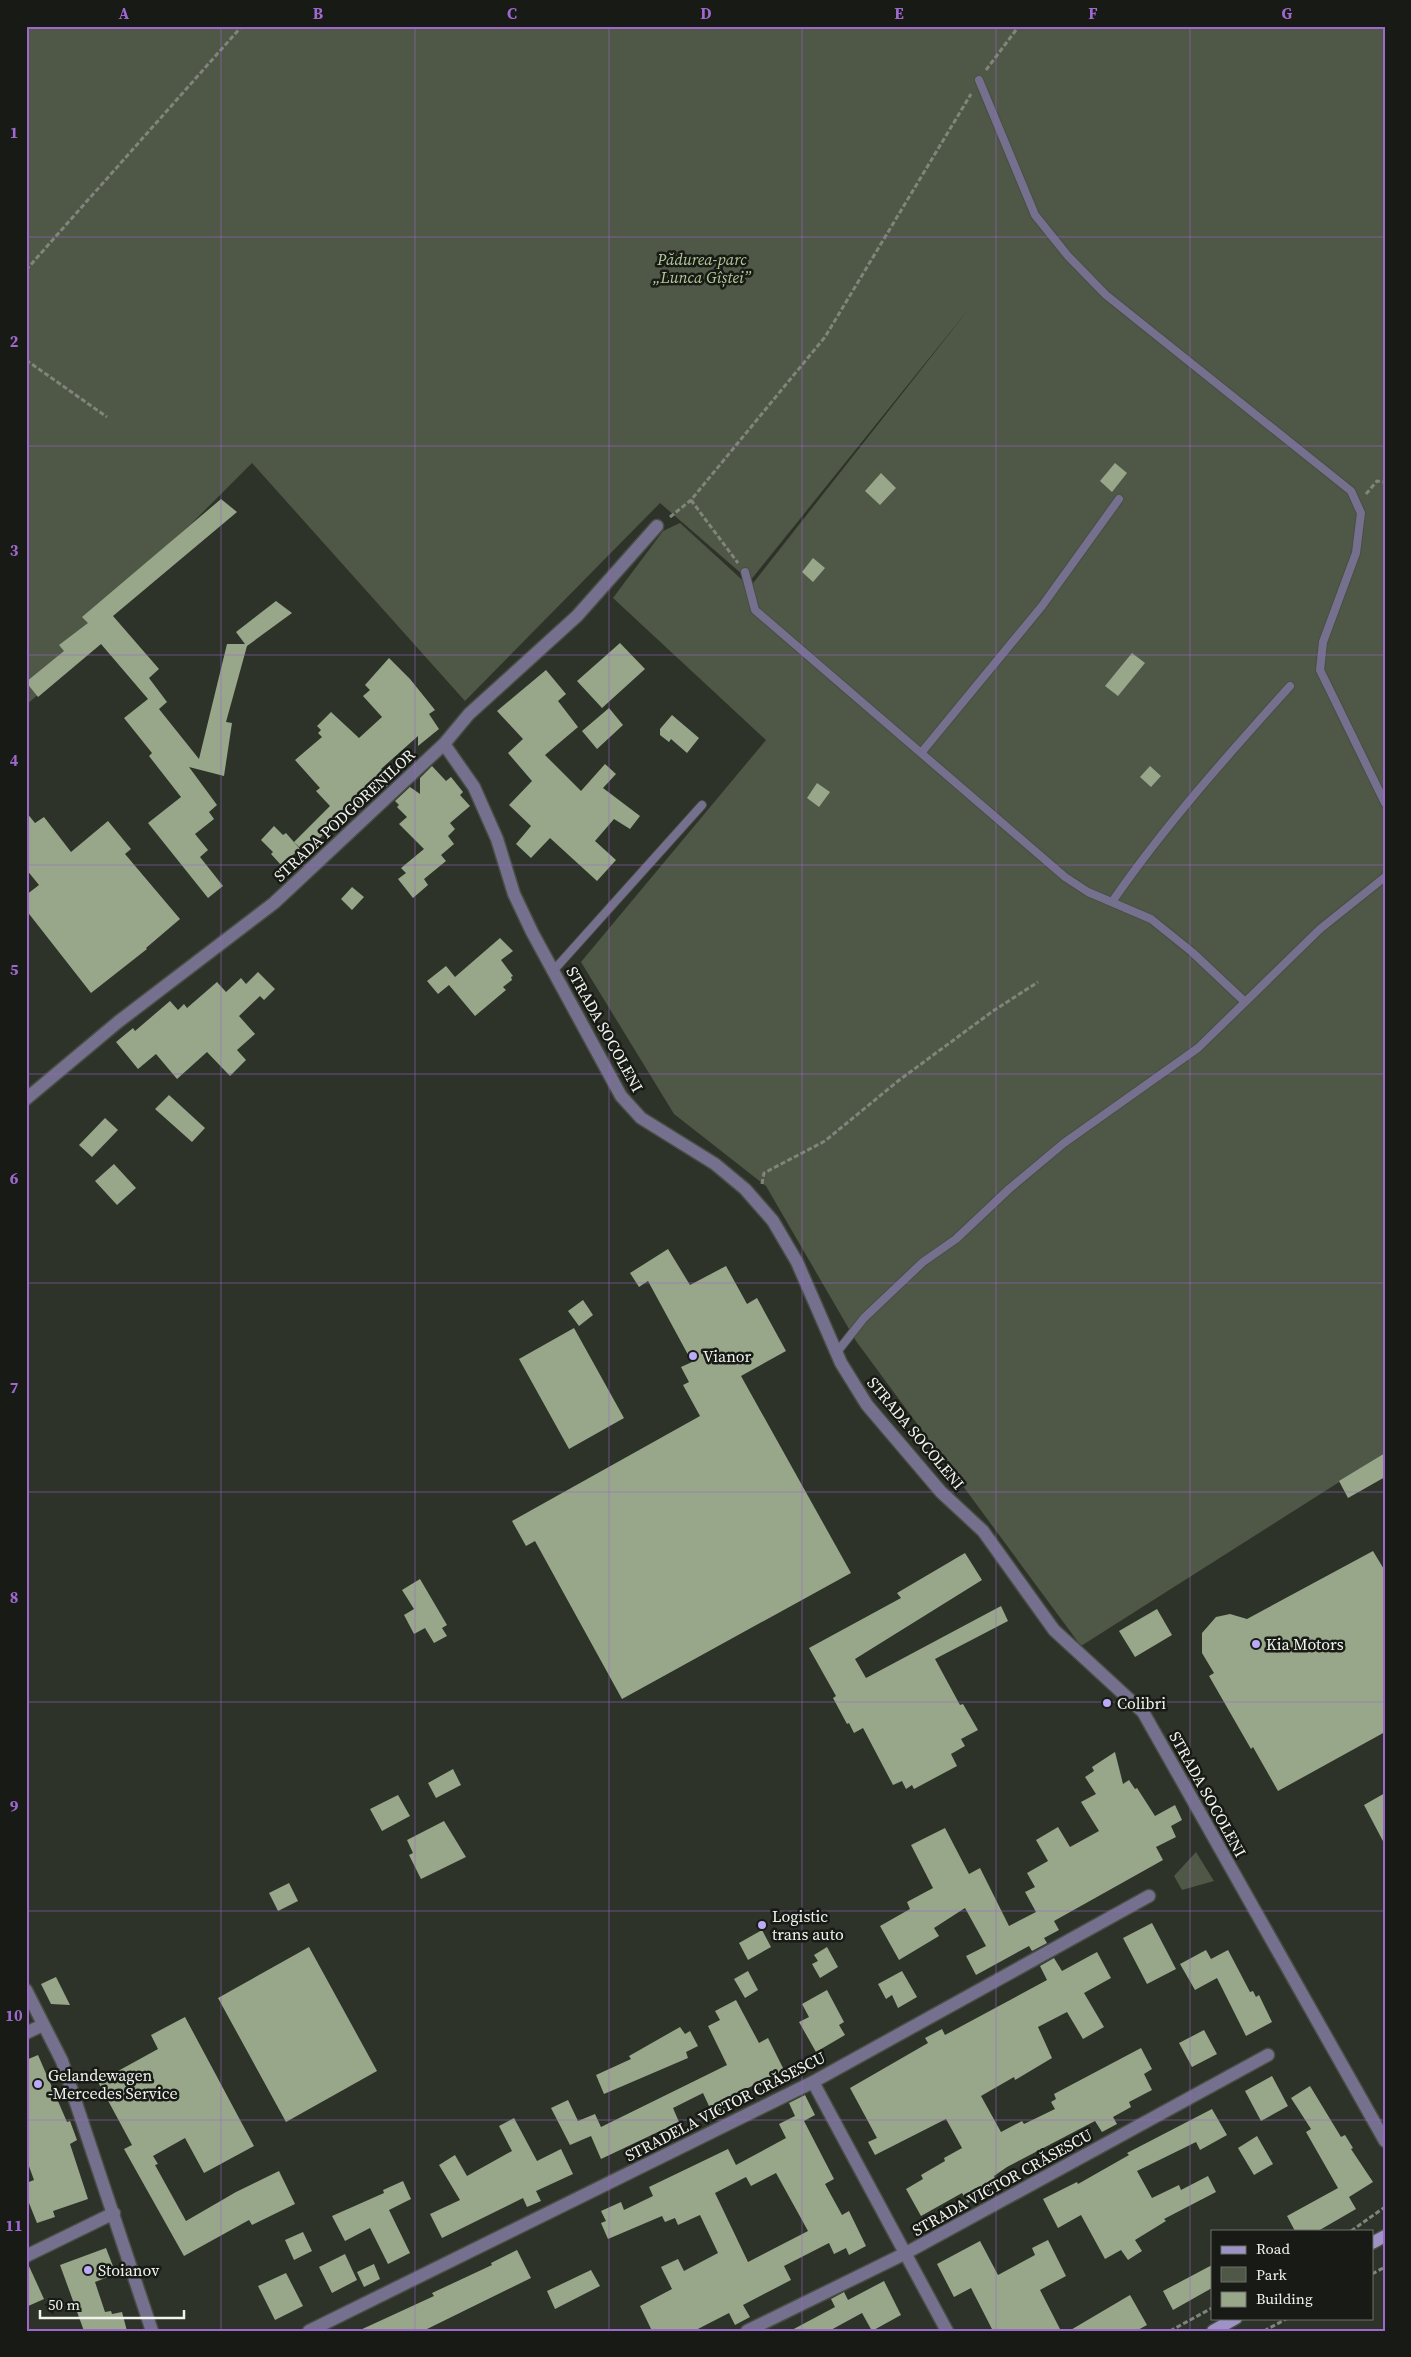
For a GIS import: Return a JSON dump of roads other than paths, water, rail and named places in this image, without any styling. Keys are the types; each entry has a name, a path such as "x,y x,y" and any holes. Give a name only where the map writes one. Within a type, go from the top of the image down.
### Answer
{"main road":[{"path":"1214,2331 1233,2320"}],"street":[{"name":"STRADA PODGORENILOR","path":"26,1099 118,1022 274,903 444,744 469,714 577,616 657,526"},
{"name":"STRADA SOCOLENI","path":"444,744 474,788 497,839 514,894 553,971 622,1096 641,1118 715,1164 746,1189 759,1204 773,1221 797,1262 837,1352 853,1384 867,1405 941,1492 983,1531 1054,1630 1143,1712 1385,2141"},
{"name":"STRADELA VICTOR CRĂSESCU","path":"309,2331 813,2082 1149,1896"},
{"path":"26,1990 62,2061 152,2331"},
{"path":"26,2033 43,2025"},
{"name":"STRADA VICTOR CRĂSESCU","path":"747,2331 906,2252 1268,2055"},
{"path":"813,2082 947,2331"},
{"path":"26,2256 114,2213"}],"lane":[{"path":"979,80 1035,214 1068,256 1106,295 1351,491 1360,514 1356,553 1323,642 1320,670 1385,803"},
{"path":"922,753 1042,606 1119,499"},
{"path":"745,572 755,610 1065,877 1088,892 1151,919 1192,952 1244,1000"},
{"path":"1112,902 1150,850 1229,753 1290,686"},
{"path":"553,971 702,805"},
{"path":"837,1352 864,1318 923,1262 956,1240 1009,1189 1057,1149 1198,1048 1244,1000 1320,929 1385,877"}],"place":[{"name":"Vianor","path":"693,1356"},
{"name":"Kia Motors","path":"1256,1644"},
{"name":"Colibri","path":"1107,1703"},
{"name":"Logistic trans auto","path":"762,1925"},
{"name":"Gelandewagen -Mercedes Service","path":"38,2084"},
{"name":"Stoianov","path":"88,2270"}],"park label":[{"name":"Pădurea-parc „Lunca Gîștei”","path":"702,268"}]}
